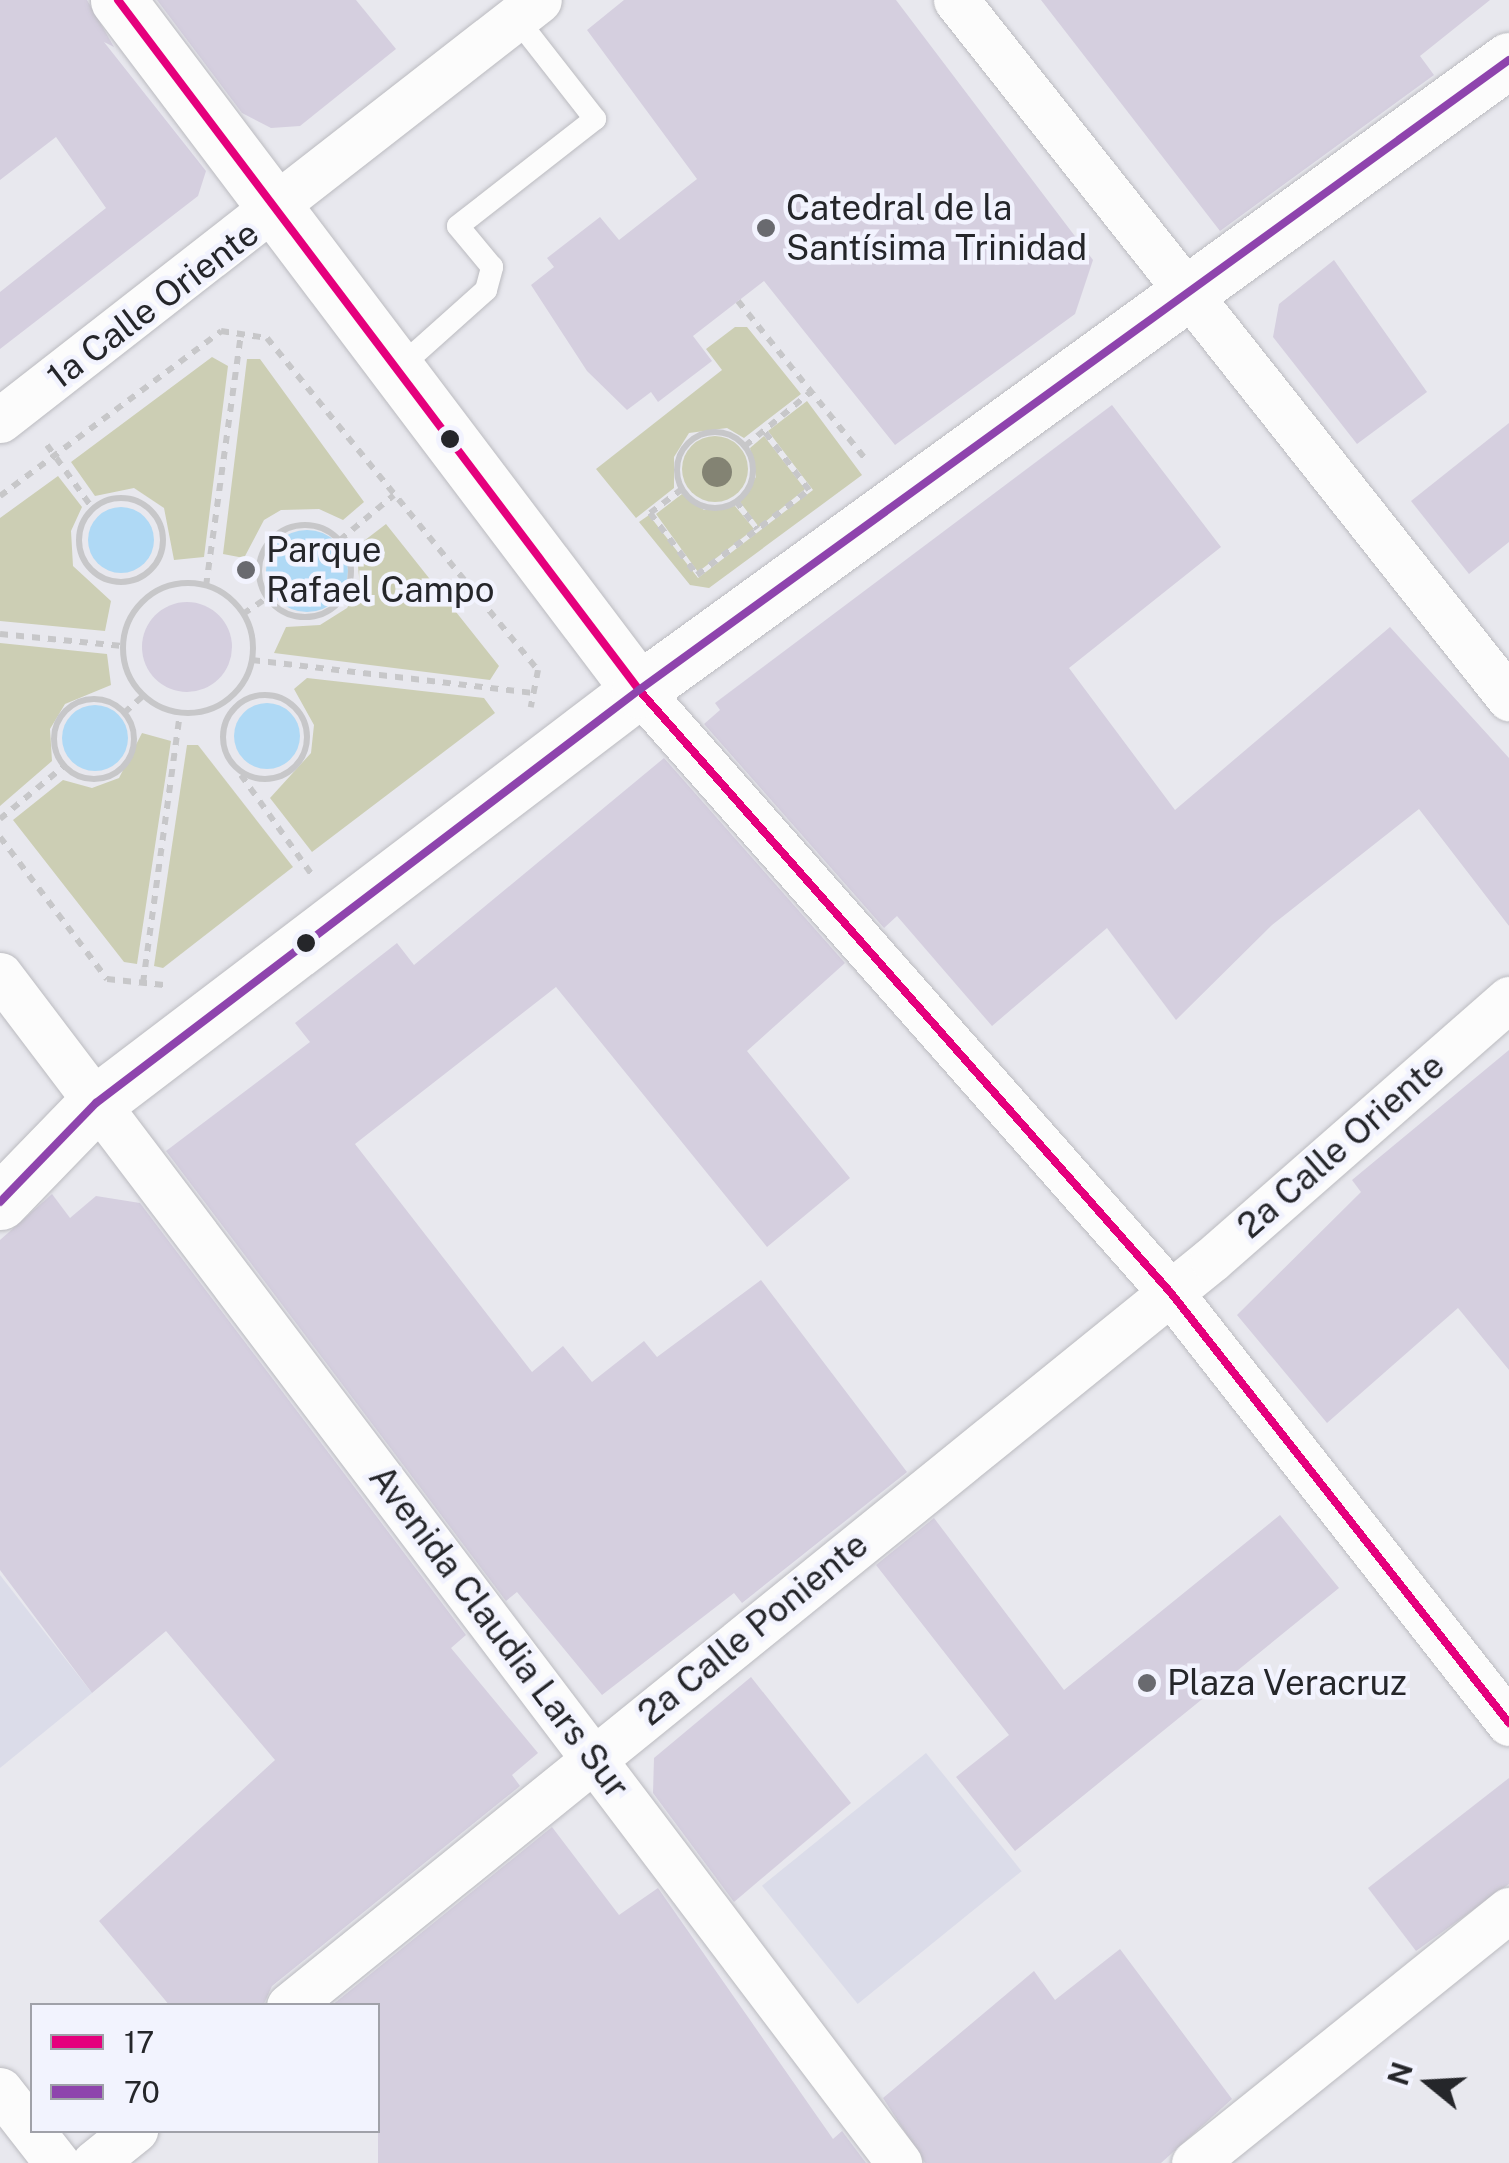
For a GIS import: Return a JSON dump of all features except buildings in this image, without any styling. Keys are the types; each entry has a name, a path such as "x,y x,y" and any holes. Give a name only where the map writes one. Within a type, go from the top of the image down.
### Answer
{"main road":[{"path":"118,0 402,366 639,690"},
{"path":"0,1202 96,1103 639,690 896,498 1188,295 1509,60"}],"street":[{"path":"956,0 1509,698"},
{"name":"1a Calle Oriente","path":"0,420 278,210 528,9"},
{"path":"639,690 1172,1292 1509,1723"},
{"name":"Avenida Claudia Lars Sur","path":"0,975 899,2163"},
{"name":"2a Calle Oriente","path":"1172,1292 1509,999"},
{"name":"2a Calle Poniente","path":"293,2003 1172,1292"},
{"path":"1194,2163 1509,1910"},
{"path":"0,2090 30,2128"},
{"path":"34,2133 57,2163"},
{"path":"94,2163 130,2133"}],"lane":[{"path":"402,366 486,290 492,267 458,226 595,119 528,9"}],"path":[{"path":"738,301 896,498"},
{"path":"0,496 221,331 267,338 538,670 529,716"},
{"path":"206,586 242,334"},
{"path":"744,446 812,391"},
{"path":"682,490 650,513 698,575 810,490 764,431"},
{"path":"724,432 744,446 753,470 736,501 701,506 682,490 677,465 688,442 724,432"},
{"path":"55,455 92,509"},
{"path":"340,540 394,496"},
{"path":"118,498 155,514 163,540 144,576 117,582 83,560 80,533 92,509 118,498"},
{"path":"736,501 757,529"},
{"path":"314,525 340,540 350,584 333,609 304,618 267,598 259,566 272,539 314,525"},
{"path":"144,576 153,592"},
{"path":"122,646 143,696 180,714 232,696 252,660 243,614 206,586 153,592"},
{"path":"122,646 153,592"},
{"path":"243,614 267,598"},
{"path":"0,634 122,646"},
{"path":"252,660 534,693"},
{"path":"234,766 258,778 284,775 307,742 291,703 264,694 238,704 223,742 234,766 313,876"},
{"path":"124,713 143,696"},
{"path":"232,696 238,704"},
{"path":"101,698 124,713 132,751 117,771 93,779 64,766 54,738 63,713 101,698"},
{"path":"143,983 180,714"},
{"path":"0,819 64,766"},
{"path":"0,838 107,979 162,986 177,975"},
{"path":"298,886 328,864"}],"shaded area":[{"path":"0,1575 92,1693 0,1768"},
{"path":"926,1753 1022,1871 858,2004 762,1886"}],"green space":[{"path":"735,327 747,327 801,394 744,438 727,428 689,433 674,457 674,488 636,518 596,469 722,370 706,349"},
{"path":"212,357 228,366 204,557 174,560 164,508 134,488 95,496 71,462"},
{"path":"247,359 260,359 364,502 343,520 319,509 281,510 264,520 244,558 223,554"},
{"path":"807,401 862,475 709,588 690,585 639,522 649,515 698,578 813,490 768,431"},
{"path":"715,436 738,446 748,469 738,492 715,502 692,492 682,469 692,446"},
{"path":"764,436 805,489 759,527 740,502 756,477 750,448"},
{"path":"58,476 82,507 71,531 73,566 111,601 105,631 0,621 0,518"},
{"path":"682,494 704,510 735,506 754,529 698,572 656,514"},
{"path":"386,524 499,666 490,680 274,653 286,627 320,625 347,608 360,586 356,547"},
{"path":"0,643 107,654 111,685 65,704 50,729 52,761 0,806"},
{"path":"307,678 484,698 495,713 312,852 270,798 311,753 314,725 294,689"},
{"path":"142,733 171,741 137,964 124,962 13,820 63,780 92,788 119,778"},
{"path":"187,745 198,745 293,867 163,968 154,966"}],"water":[{"path":"121,507 144,517 154,540 144,563 121,573 98,563 88,540 98,517"},
{"path":"307,530 323,533 336,542 345,555 345,587 336,600 323,609 307,612 291,609 278,600 269,587 266,571 269,555 278,542 291,533"},
{"path":"267,703 280,705 290,713 298,723 298,749 290,759 280,767 267,769 254,767 244,759 236,749 234,736 236,723 244,713 254,705"},
{"path":"95,705 108,707 118,715 126,725 126,751 118,761 108,769 95,771 82,769 72,761 64,751 62,738 64,725 72,715 82,707"}],"transit line":[{"name":"17","path":"118,0 639,690 1171,1293 1509,1723"},
{"name":"70","path":"0,1202 96,1103 639,690 1509,60"}],"place":[{"name":"Catedral de la Santísima Trinidad","path":"766,228"},
{"name":"Parque Rafael Campo","path":"246,570"},
{"name":"Plaza Veracruz","path":"1147,1683"}]}
